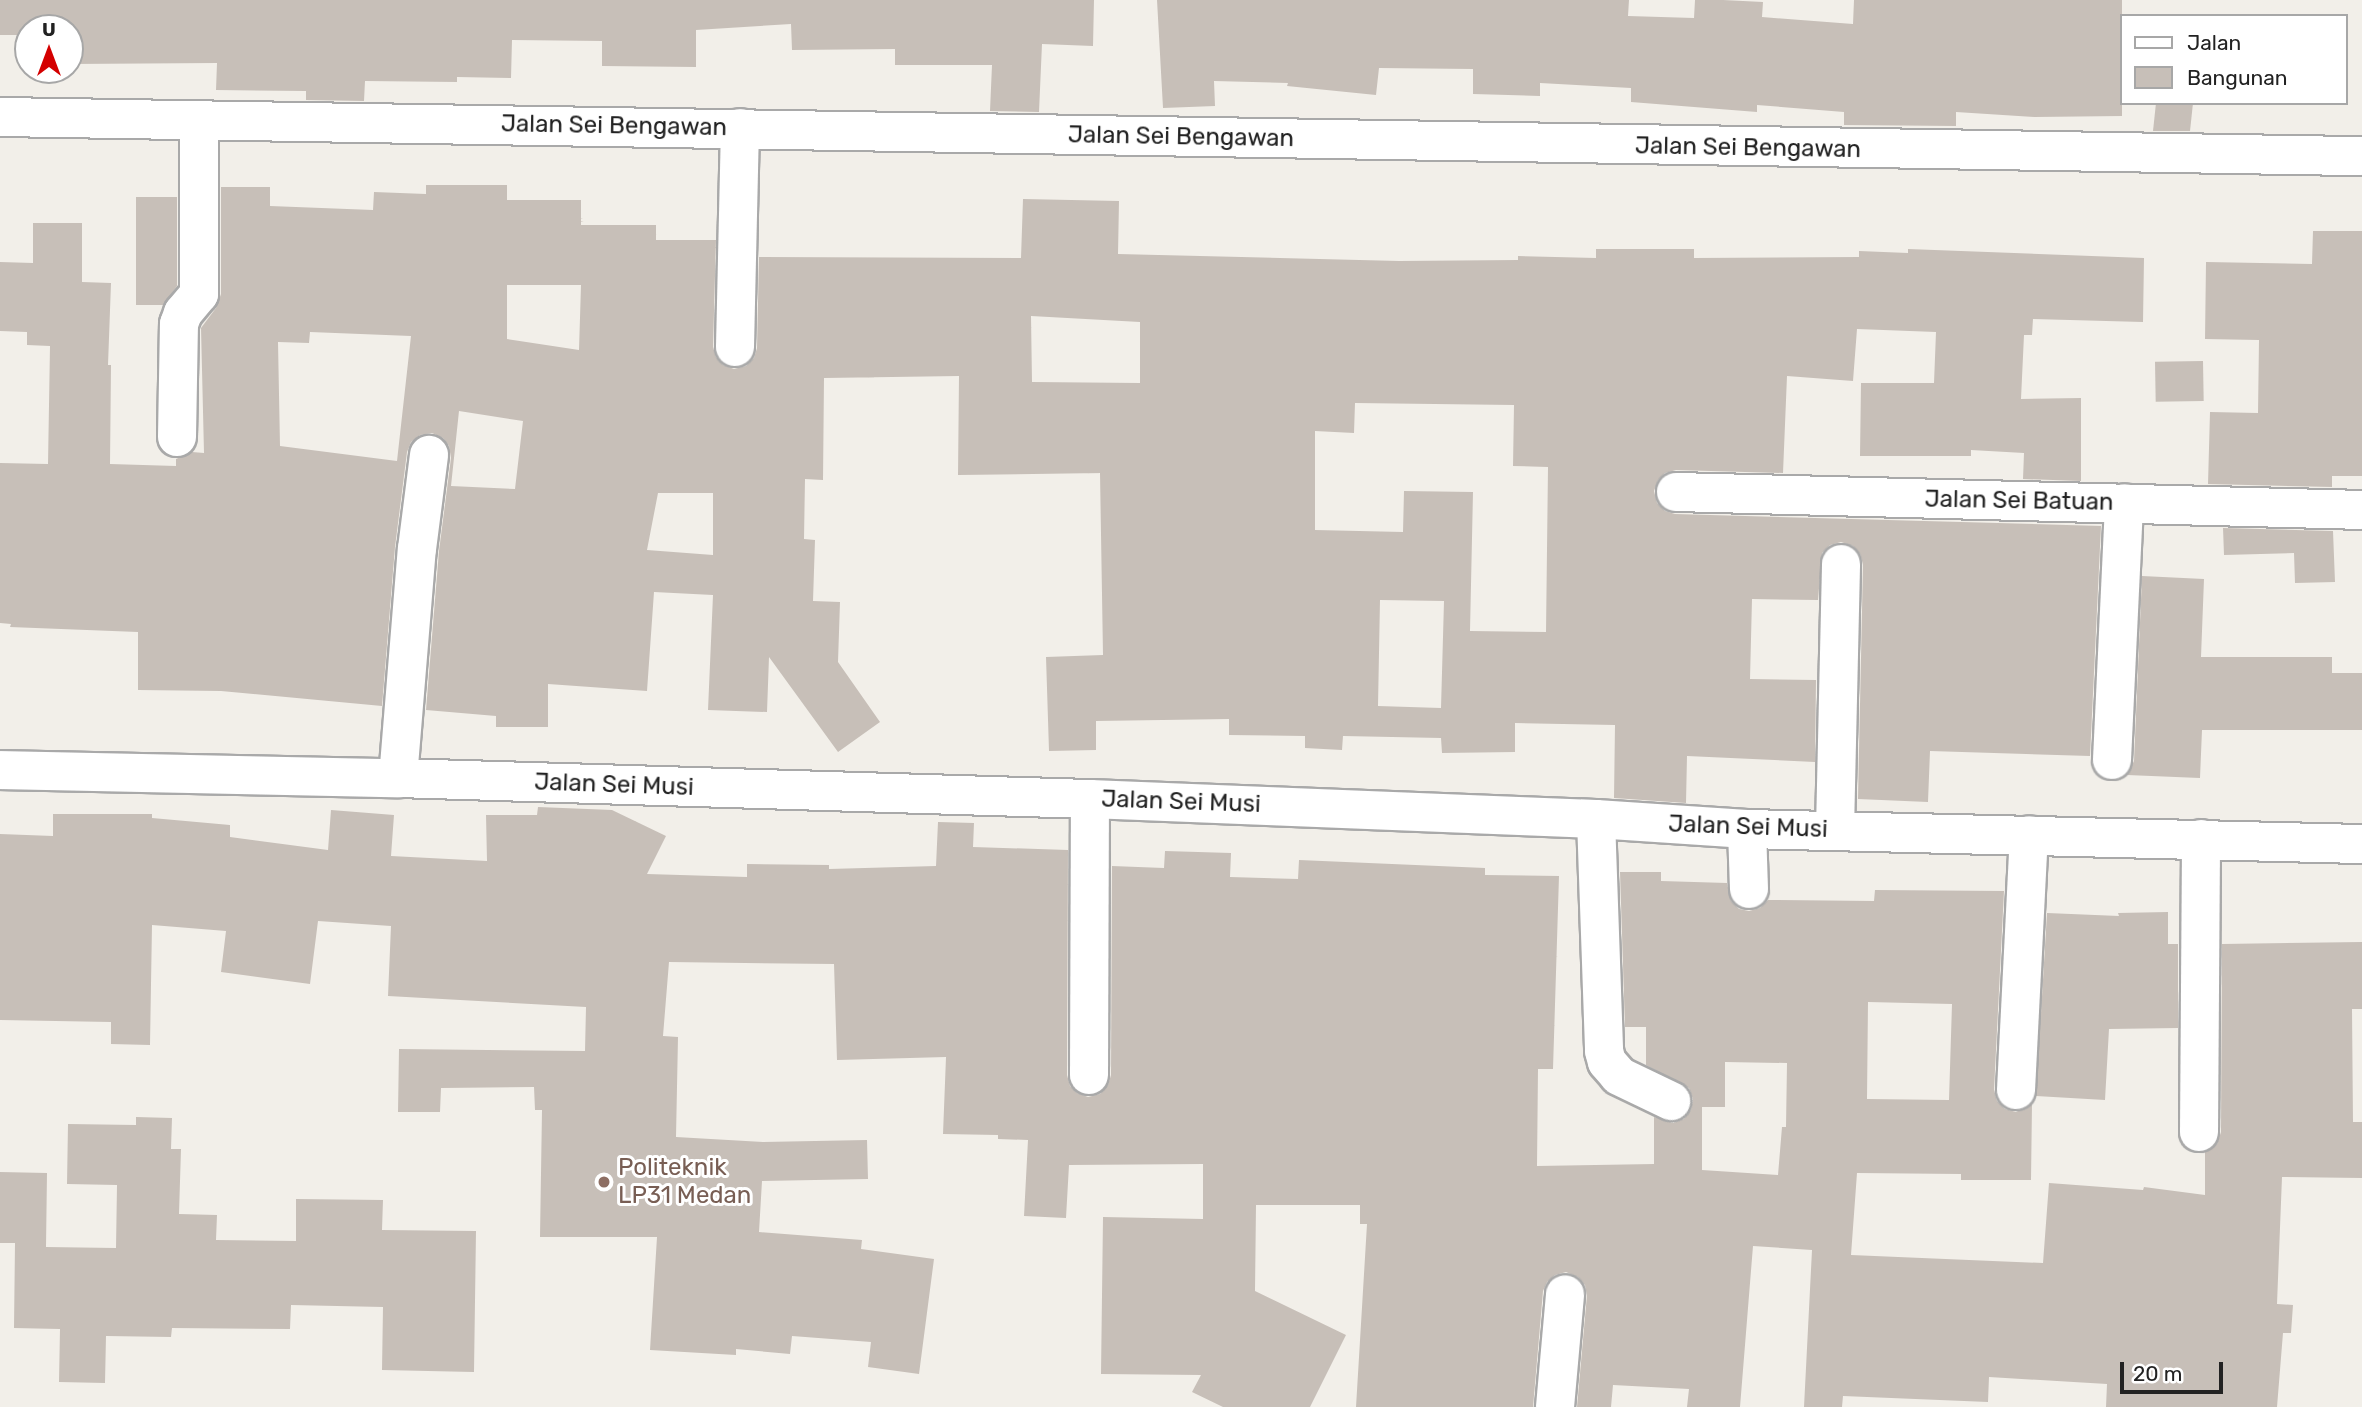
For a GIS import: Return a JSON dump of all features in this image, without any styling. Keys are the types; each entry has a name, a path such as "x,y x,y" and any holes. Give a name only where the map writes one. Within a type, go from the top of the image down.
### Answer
{"street":[{"name":"Jalan Sei Bengawan","path":"0,117 740,128 1529,145 2362,156"},
{"path":"177,437 179,324 183,313 199,294 199,122"},
{"path":"735,347 740,128"},
{"path":"398,778 417,549 429,455"},
{"name":"Jalan Sei Batuan","path":"1676,492 2362,510"},
{"path":"2112,761 2124,503"},
{"path":"1835,830 1841,564"},
{"name":"Jalan Sei Musi","path":"0,770 398,778 1090,799 1596,819 1747,829 2362,844"},
{"path":"1089,1075 1090,799"},
{"path":"1596,819 1604,1051 1607,1062 1619,1076 1671,1101"},
{"path":"1747,829 1749,889"},
{"path":"2016,1090 2029,835"},
{"path":"2199,1132 2201,839"},
{"path":"1555,1407 1565,1294"}],"building":[{"path":"0,0 1094,0 1093,46 1042,44 1039,112 990,111 992,65 895,65 895,49 792,50 791,24 696,30 696,67 602,66 602,41 512,40 511,78 457,77 457,82 365,81 364,101 306,100 306,91 216,90 217,63 84,64 84,14 14,14 14,35 0,35"},
{"path":"1157,0 1629,0 1628,16 1694,18 1695,0 1723,0 1763,2 1762,17 1853,24 1854,0 2122,0 2122,116 2034,117 1956,112 1956,126 1844,125 1844,112 1757,105 1757,112 1631,102 1631,88 1540,83 1540,96 1473,94 1473,69 1379,68 1376,95 1287,86 1288,83 1214,81 1215,106 1163,108"},
{"path":"2156,105 2193,105 2190,131 2153,131"},
{"path":"426,185 507,185 507,200 581,200 581,225 656,225 656,240 716,240 713,347 716,357 723,365 734,369 746,366 754,358 757,348 759,257 1021,258 1023,199 1119,201 1118,254 1399,261 1518,260 1518,256 1596,258 1596,249 1694,249 1694,258 1859,257 1859,251 1908,253 1908,249 2144,258 2143,322 2033,319 2032,335 2024,335 2021,399 2081,398 2081,481 2023,479 2024,453 1971,450 1971,456 1860,456 1861,383 1934,383 1936,332 1857,329 1853,381 1787,376 1783,473 1676,470 1665,473 1658,480 1654,491 1657,503 1665,511 1675,514 2101,526 2090,756 1930,751 1928,802 1858,799 1863,564 1860,554 1853,546 1841,542 1830,545 1822,553 1818,600 1752,599 1750,679 1816,680 1815,762 1687,756 1686,803 1614,798 1615,725 1515,723 1515,752 1442,753 1441,738 1343,736 1342,750 1305,748 1305,736 1229,735 1229,719 1096,721 1096,750 1049,751 1046,657 1103,655 1100,473 958,475 959,376 824,378 823,480 805,479 804,539 815,540 813,601 840,602 838,662 880,722 838,752 769,657 767,712 708,710 713,595 654,592 647,691 548,684 548,727 496,727 496,716 426,710 439,551 451,458 449,446 443,438 432,433 420,435 411,442 407,452 395,547 382,706 221,691 138,690 138,632 10,627 11,624 0,623 0,463 48,464 50,346 27,345 27,332 0,331 0,262 33,263 33,223 82,223 82,282 111,283 108,365 111,365 110,464 176,466 176,459 192,452 204,453 201,328 216,308 221,294 221,187 270,187 270,206 373,210 374,192 426,194","holes":["507,285 581,285 579,350 507,339","1031,316 1140,322 1140,383 1032,382","310,332 411,336 397,461 280,446 278,342 309,343","1355,403 1514,405 1513,466 1548,467 1546,632 1470,631 1473,492 1404,491 1403,532 1315,530 1315,431 1354,433","459,411 523,421 515,489 451,486","658,493 713,493 713,555 647,550","1380,600 1444,601 1441,708 1378,706"]},
{"path":"136,197 177,197 177,286 163,305 136,305"},
{"path":"2313,231 2362,231 2362,476 2332,476 2332,487 2208,484 2210,412 2258,413 2259,340 2205,339 2206,262 2312,264"},
{"path":"2203,361 2204,401 2156,402 2155,362"},
{"path":"2223,528 2333,531 2335,582 2295,583 2294,553 2224,555"},
{"path":"2142,576 2204,579 2201,657 2332,657 2332,673 2362,673 2362,730 2202,730 2200,778 2127,775 2134,761"},
{"path":"538,807 612,810 666,836 647,874 747,877 747,864 829,865 829,869 936,866 938,822 974,823 973,847 1068,850 1067,1075 1070,1086 1077,1093 1088,1097 1100,1094 1108,1085 1111,1075 1112,866 1164,868 1165,851 1231,853 1230,877 1298,879 1299,860 1485,868 1485,875 1559,876 1553,1069 1538,1069 1537,1166 1654,1164 1654,1117 1673,1123 1684,1119 1691,1110 1693,1099 1689,1088 1646,1065 1646,1027 1625,1027 1620,872 1661,872 1661,881 1727,883 1731,901 1739,909 1749,911 1760,908 1768,900 1874,901 1875,890 2004,891 1994,1090 1997,1101 2005,1109 2016,1112 2032,1104 2031,1180 1961,1180 1961,1174 1857,1173 1851,1255 2043,1263 2049,1183 2143,1190 2144,1187 2205,1195 2205,1152 2217,1144 2221,1132 2222,944 2362,942 2362,1009 2352,1009 2353,1122 2362,1122 2362,1178 2282,1177 2277,1304 2293,1305 2291,1333 2283,1333 2277,1407 2106,1407 2107,1384 1989,1377 1988,1402 1843,1396 1842,1407 1804,1407 1812,1250 1753,1246 1740,1407 1687,1407 1689,1389 1613,1385 1611,1407 1577,1407 1587,1295 1585,1285 1578,1277 1566,1272 1555,1275 1547,1282 1543,1291 1533,1407 1356,1407 1367,1224 1360,1224 1360,1205 1256,1205 1255,1291 1346,1335 1310,1407 1223,1407 1192,1392 1201,1375 1101,1374 1103,1217 1203,1219 1203,1164 1069,1165 1066,1218 1024,1216 1028,1140 998,1139 998,1135 943,1134 946,1057 837,1060 834,964 669,962 663,1036 678,1037 676,1137 763,1142 867,1140 868,1179 762,1181 759,1232 862,1240 861,1249 934,1259 919,1374 868,1367 871,1342 792,1336 790,1354 736,1349 736,1355 650,1350 657,1237 540,1237 542,1110 535,1110 534,1087 441,1088 440,1112 398,1112 399,1049 585,1051 586,1007 388,996 391,926 318,921 310,984 221,972 226,931 152,925 150,1045 111,1044 111,1022 0,1020 0,834 53,836 53,814 152,814 152,818 230,825 230,837 328,850 331,810 394,815 391,856 487,861 486,815 537,815","holes":["1868,1002 1952,1004 1949,1100 1867,1099","1725,1062 1787,1063 1786,1127 1782,1127 1778,1175 1702,1170 1702,1107 1725,1107"]},
{"path":"2168,912 2168,944 2178,944 2178,1028 2109,1029 2105,1100 2036,1096 2047,913 2119,916 2118,913"},
{"path":"136,1117 172,1118 171,1149 181,1149 179,1214 217,1215 216,1240 296,1241 296,1199 383,1200 382,1230 476,1231 474,1372 382,1370 383,1307 291,1305 290,1329 172,1328 171,1337 106,1336 105,1383 59,1382 60,1329 14,1328 15,1243 0,1243 0,1172 47,1173 46,1247 116,1248 117,1185 67,1184 68,1124 136,1125"}],"place":[{"name":"Politeknik LP31 Medan","path":"604,1182"}]}
